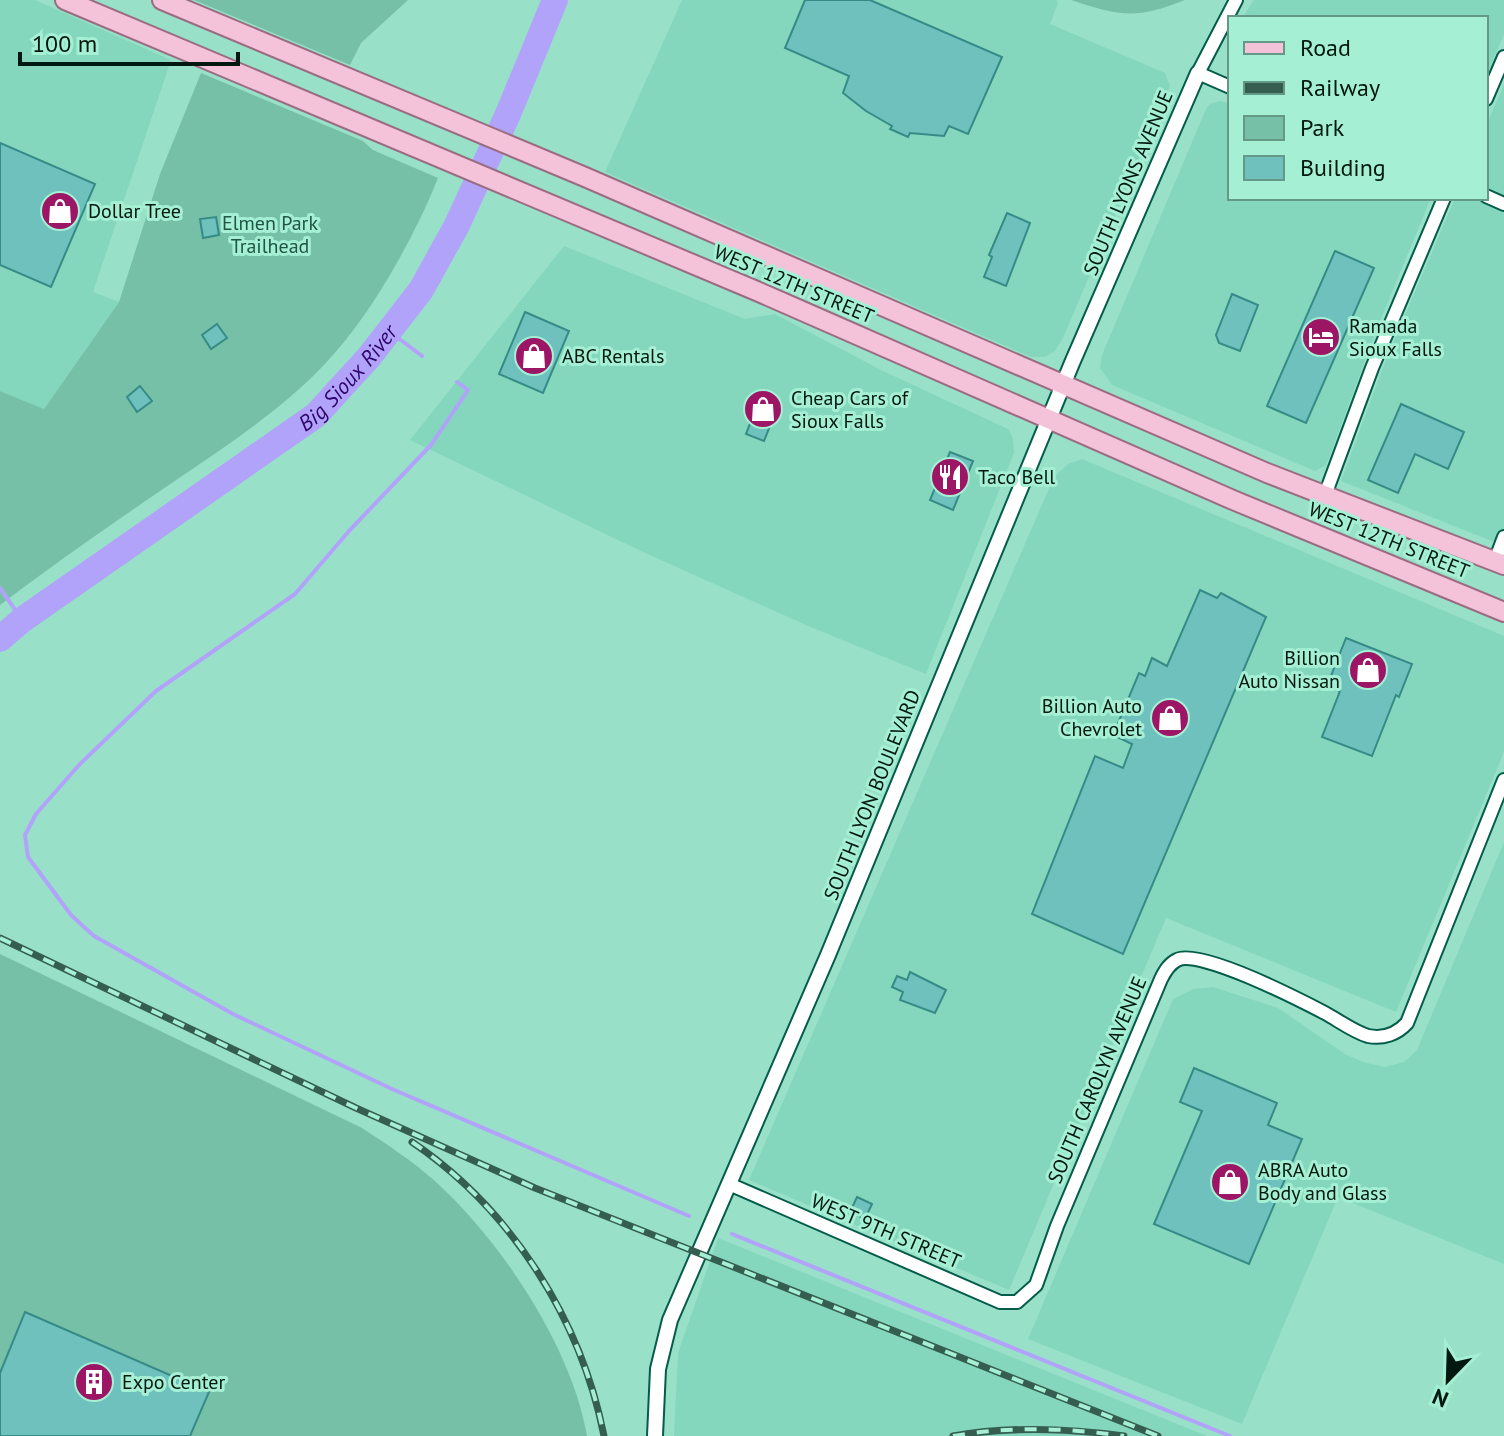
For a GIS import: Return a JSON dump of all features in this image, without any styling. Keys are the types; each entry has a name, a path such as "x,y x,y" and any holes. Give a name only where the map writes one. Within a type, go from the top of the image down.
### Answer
{"main road":[{"name":"WEST 12TH STREET","path":"65,0 759,292 1233,500 1504,612"},
{"name":"WEST 12TH STREET","path":"162,0 585,177 1267,473 1499,563"}],"street":[{"name":"SOUTH LYONS AVENUE","path":"1048,419 1198,73 1236,0"},
{"path":"1488,94 1504,57"},
{"path":"1198,73 1228,86"},
{"path":"1325,495 1372,368 1443,200"},
{"name":"SOUTH LYON BOULEVARD","path":"655,1436 658,1369 670,1320 828,955 1048,419"},
{"path":"1499,563 1504,537"},
{"name":"SOUTH CAROLYN AVENUE","path":"1028,1294 1041,1274 1057,1226 1168,966 1179,958 1224,966 1300,1000 1368,1036 1387,1036 1400,1031 1407,1023 1504,780"},
{"name":"WEST 9TH STREET","path":"729,1184 1000,1302 1017,1302 1028,1294"}],"shaded area":[{"path":"0,0 35,0 171,60 93,292 119,302 44,409 0,391"},
{"path":"682,0 1056,0 1058,3 1050,24 1165,73 1170,86 1055,351 1045,357 1031,357 605,172"},
{"path":"1254,0 1504,0 1504,34 1488,71 1488,16 1243,16"},
{"path":"1504,84 1504,546 1341,481 1385,362 1454,200 1488,200 1488,121"},
{"path":"1228,103 1228,200 1430,200 1376,331 1328,461 1315,471 1112,385 1100,368 1102,355 1210,104"},
{"path":"564,246 745,319 775,314 881,370 1008,429 1013,438 1014,453 926,674 808,626 643,552 410,440"},
{"path":"1082,459 1504,636 1504,752 1396,1012 1166,918 1009,1290 749,1180 1054,477 1068,464"},
{"path":"1504,842 1504,1264 1338,1197 1242,1424 1028,1339 1173,999 1193,989 1213,987 1278,1008 1345,1054 1363,1062 1385,1067 1404,1062 1417,1050"},
{"path":"718,1238 1207,1436 674,1436 678,1353"}],"green space":[{"path":"194,0 408,0 361,43 350,65"},
{"path":"1071,0 1185,0 1153,11 1128,14"},
{"name":"Elmen Park Trailhead","path":"201,73 363,141 373,150 438,178 409,242 384,285 344,342 308,381 245,432 0,605 0,391 44,409 119,302 160,174"},
{"path":"0,954 362,1128 428,1175 485,1235 531,1298 566,1368 587,1436 0,1436"}],"building":[{"path":"805,0 870,0 1002,57 968,134 949,126 944,136 910,133 908,137 890,129 892,126 843,93 849,76 785,48"},
{"path":"0,143 95,184 51,287 0,265"},
{"path":"1007,213 1030,223 1006,286 984,277 992,257 989,255"},
{"path":"216,217 219,235 203,238 200,219"},
{"name":"Ramada Sioux Falls","path":"1335,251 1374,268 1306,423 1267,406"},
{"path":"1232,294 1258,305 1240,351 1219,343 1216,335"},
{"path":"525,312 569,331 543,393 499,374"},
{"path":"217,324 227,338 211,349 202,335"},
{"path":"140,386 152,401 137,412 127,397"},
{"path":"761,395 779,403 764,441 746,434"},
{"path":"1401,404 1464,432 1448,469 1415,454 1398,493 1368,480"},
{"path":"950,452 973,461 953,510 930,500"},
{"path":"1200,590 1217,598 1221,593 1266,617 1123,954 1032,914 1095,756 1123,768 1132,744 1113,735 1139,673 1145,676 1152,658 1167,666"},
{"path":"1346,638 1412,664 1372,756 1322,737 1340,691 1327,686"},
{"path":"910,972 946,990 935,1013 900,1000 903,992 892,987 897,976 907,980"},
{"path":"1194,1068 1277,1103 1268,1125 1302,1139 1249,1264 1154,1224 1202,1111 1180,1102"},
{"path":"857,1197 872,1204 865,1219 850,1212"},
{"name":"Expo Center","path":"25,1312 209,1392 190,1436 0,1436 0,1373"}],"waterway":[{"name":"Big Sioux River","path":"0,639 22,620 316,415 369,357 421,290 457,225 508,114 555,0"},
{"path":"389,331 422,356"},
{"path":"457,382 468,390 431,445 349,531 295,594 156,691 79,765 36,814 25,835 28,857 71,915 94,936 233,1014 392,1089 689,1216"},
{"path":"0,588 22,620"},
{"path":"732,1234 1230,1436"}],"railway":[{"path":"0,938 356,1108 535,1188 1158,1436"},
{"path":"412,1142 448,1169 481,1200 536,1270 578,1350 604,1436"},
{"path":"953,1436 1039,1429 1124,1436"}],"place":[{"name":"Dollar Tree","path":"60,211"},
{"name":"Ramada Sioux Falls","path":"1321,337"},
{"name":"ABC Rentals","path":"534,356"},
{"name":"Cheap Cars of Sioux Falls","path":"763,409"},
{"name":"Taco Bell","path":"950,477"},
{"name":"Billion Auto Nissan","path":"1368,670"},
{"name":"Billion Auto Chevrolet","path":"1170,718"},
{"name":"ABRA Auto Body and Glass","path":"1230,1182"},
{"name":"Expo Center","path":"94,1382"}]}
